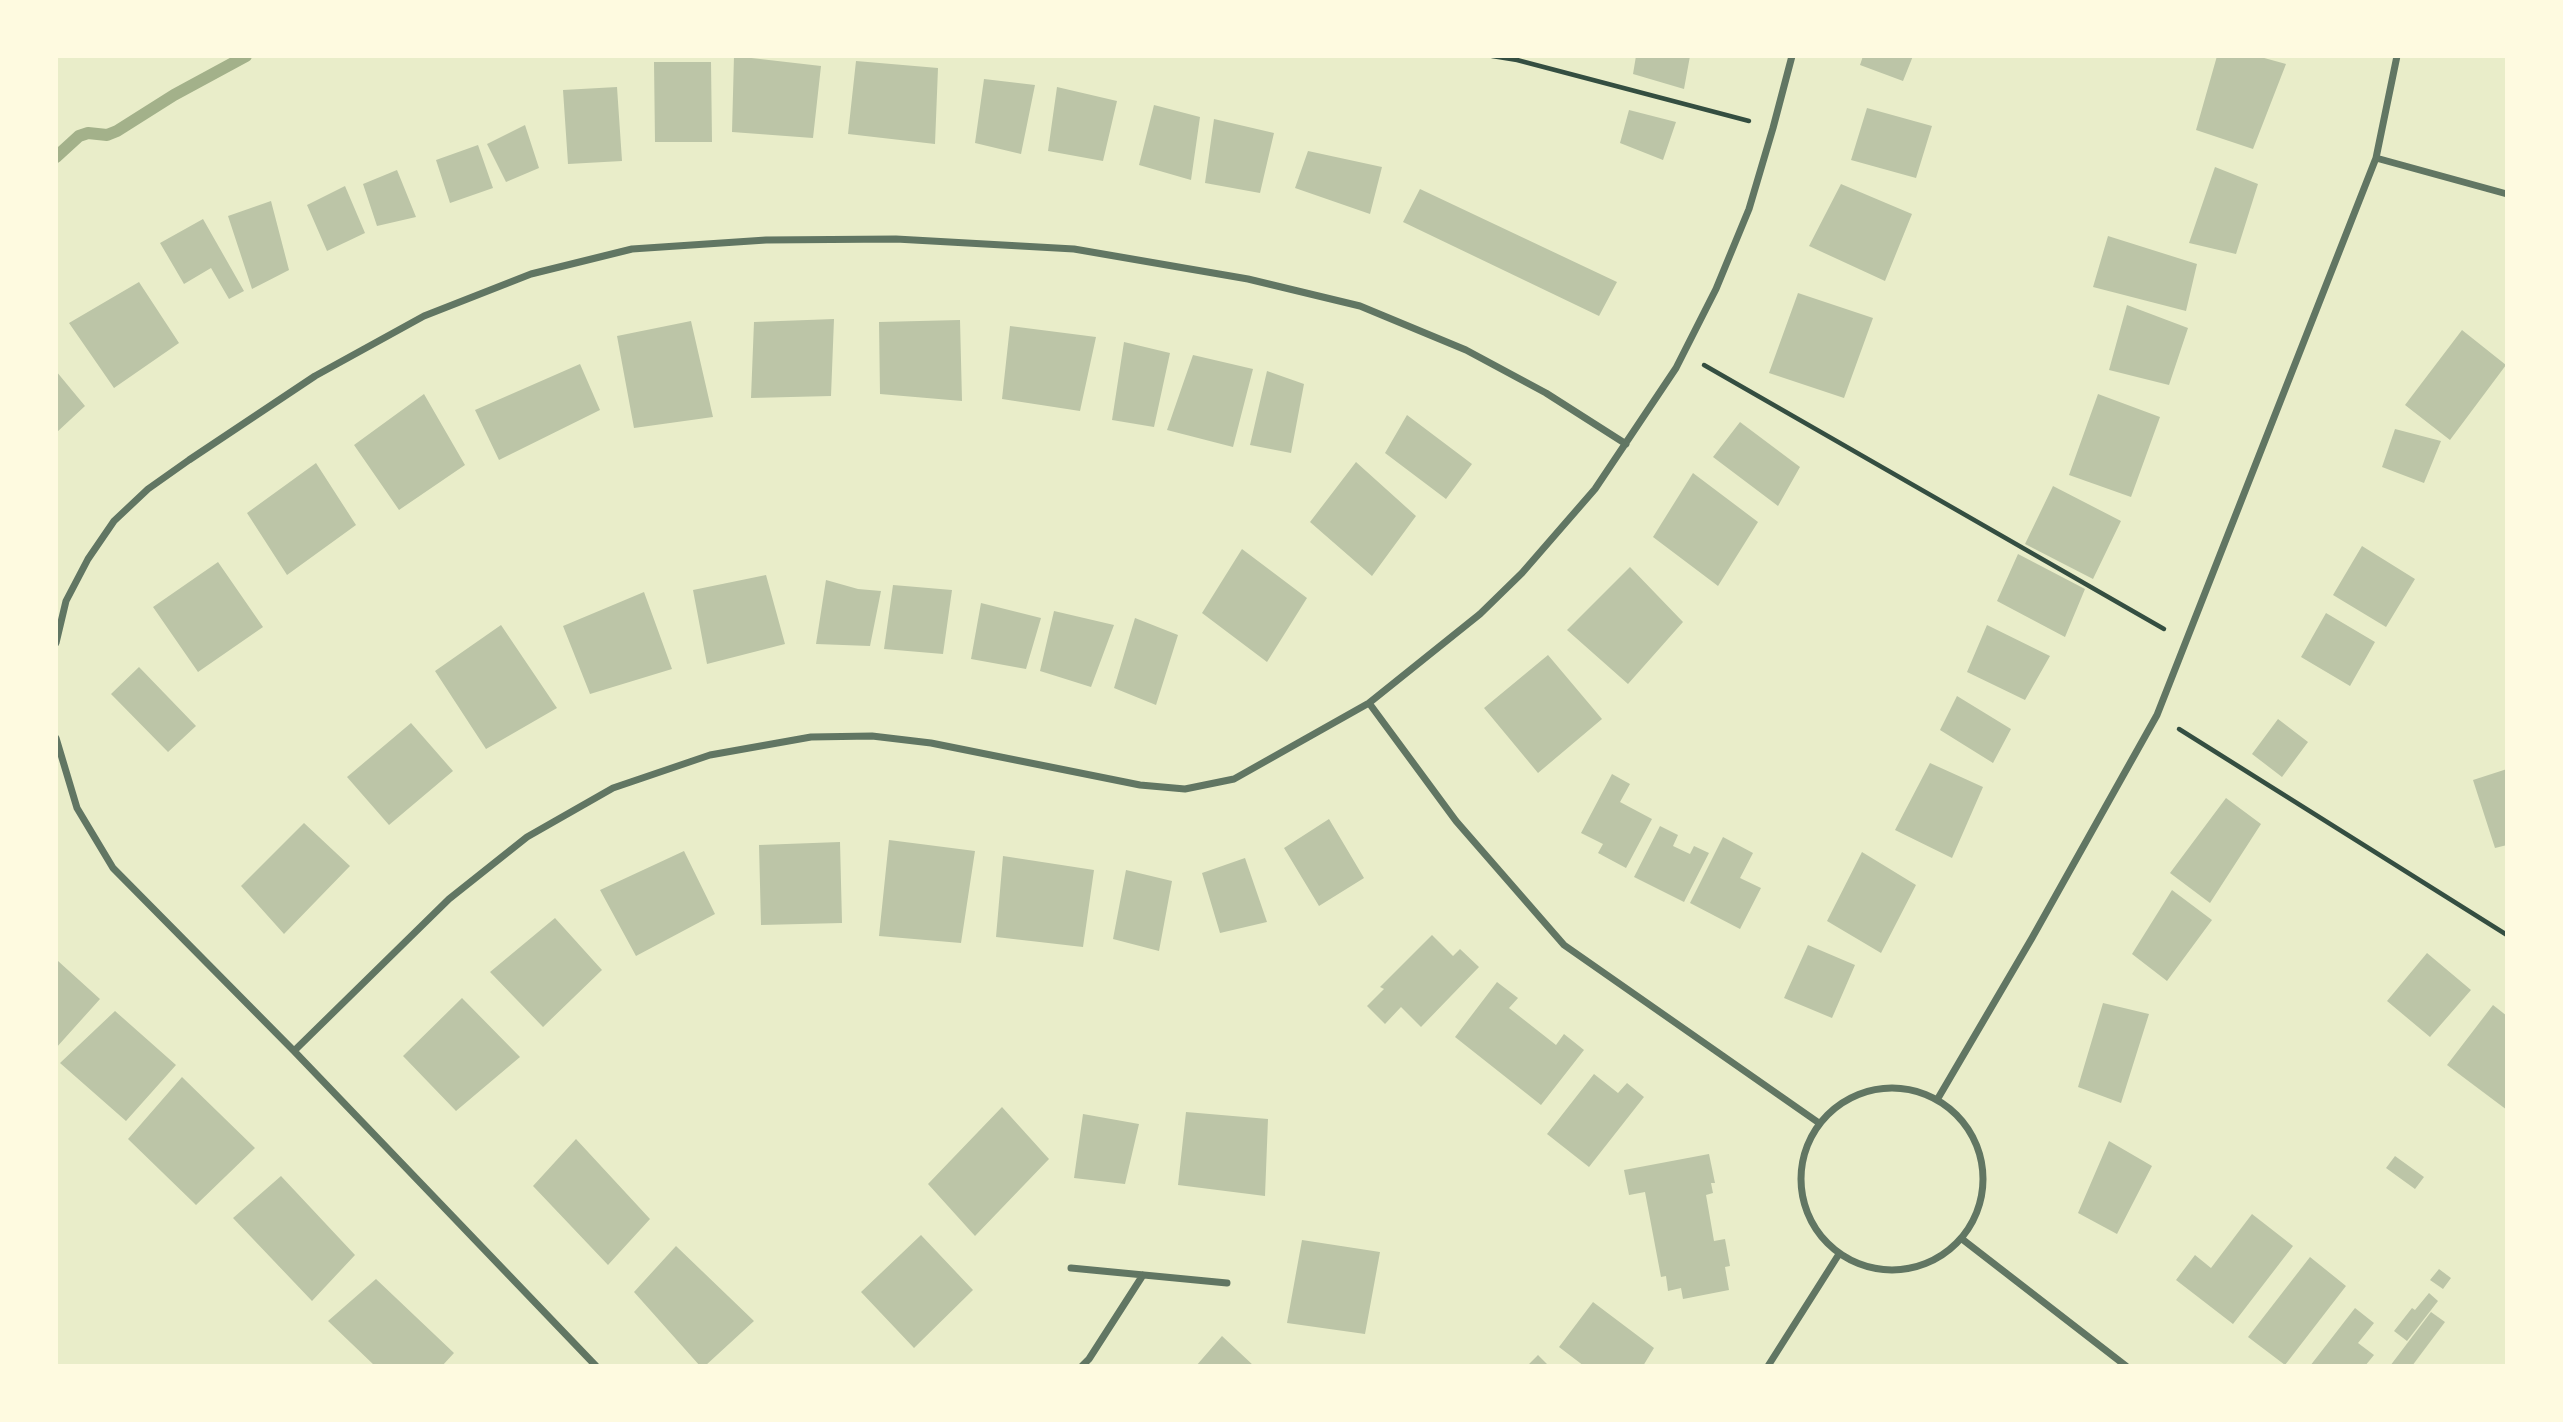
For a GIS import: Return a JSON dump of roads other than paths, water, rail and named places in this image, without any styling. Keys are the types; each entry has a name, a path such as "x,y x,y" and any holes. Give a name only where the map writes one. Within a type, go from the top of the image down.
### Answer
{"street":[{"path":"294,1051 449,900 527,837 613,788 710,755 811,737 872,736 931,743 1140,785 1185,789 1234,779 1369,703 1480,614 1522,573 1595,489 1626,444 1684,353 1716,289 1749,209 1792,56"},
{"path":"1937,1100 2032,938 2157,715 2376,158 2397,56"},
{"path":"2376,158 2507,194"},
{"path":"56,643 66,601 88,559 114,521 148,489 189,460 315,376 424,316 531,274 632,249 766,240 896,239 1074,249 1248,279 1360,306 1466,350 1546,393 1626,444"},
{"path":"1369,703 1456,821 1564,945 1819,1123"},
{"path":"56,738 77,808 113,868 294,1051 596,1366"},
{"path":"1886,1088 1912,1090 1937,1100 1958,1116 1974,1138 1983,1163 1983,1190 1976,1216 1962,1239 1942,1257 1917,1268 1890,1272 1863,1267 1839,1254 1818,1234 1804,1208 1802,1198 1800,1179 1805,1149 1819,1123 1837,1105 1861,1093 1886,1088"},
{"path":"1962,1239 2126,1366"},
{"path":"1768,1366 1839,1254"},
{"path":"1071,1268 1227,1283"},
{"path":"1082,1366 1143,1275"}],"waterway":[{"path":"56,157 79,136 88,133 107,135 117,131 174,95 246,56"}]}
